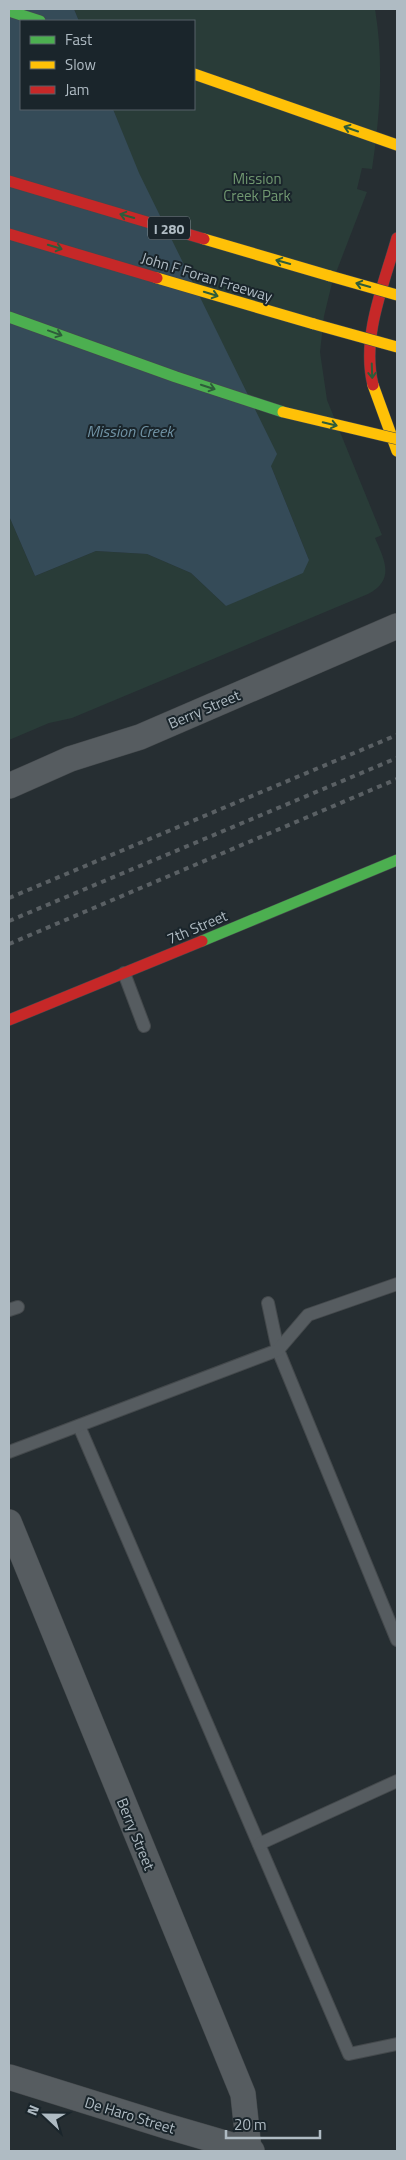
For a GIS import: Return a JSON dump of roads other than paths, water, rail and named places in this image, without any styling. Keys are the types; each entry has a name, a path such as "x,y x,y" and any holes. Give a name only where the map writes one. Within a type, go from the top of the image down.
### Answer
{"main road":[{"path":"9,11 37,20"},
{"path":"195,74 397,145"},
{"name":"I 280","path":"9,181 397,295"},
{"name":"John F Foran Freeway","path":"9,234 397,347"},
{"path":"397,238 378,313 372,346 371,376 377,399 397,450"},
{"path":"9,317 176,377 283,412 397,439"},
{"name":"7th Street","path":"9,1020 397,860"}],"street":[{"name":"Berry Street","path":"9,786 70,759 140,737 397,626"},
{"name":"Berry Street","path":"9,1522 242,2094 251,2151"},
{"name":"De Haro Street","path":"9,2077 251,2151"}],"lane":[{"path":"124,973 144,1026"},
{"path":"9,1452 278,1350 308,1315 397,1284"},
{"path":"268,1303 278,1350 397,1640"},
{"path":"79,1426 349,2054 397,2044"},
{"path":"259,1844 397,1781"}],"water":[{"name":"Mission Creek","path":"9,9 74,9 79,20 20,20 20,110 113,110 139,173 277,454 271,466 309,560 303,573 226,606 191,573 147,554 96,551 35,576 9,516"}],"railway":[{"path":"9,898 397,735"},
{"path":"9,921 397,758"},
{"path":"9,944 397,779"}],"park label":[{"name":"Mission Creek Park","path":"257,186"}]}
